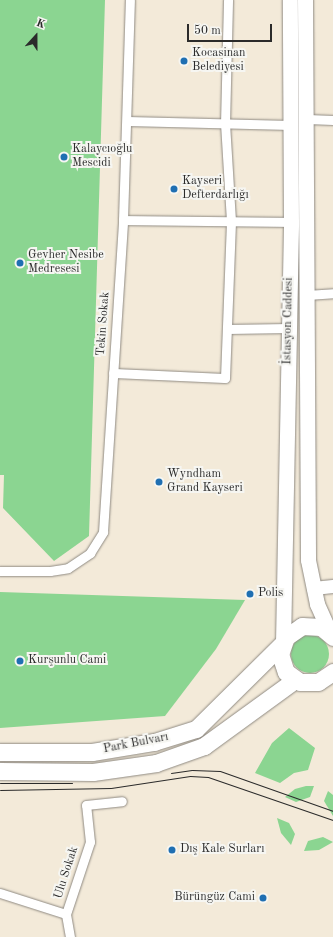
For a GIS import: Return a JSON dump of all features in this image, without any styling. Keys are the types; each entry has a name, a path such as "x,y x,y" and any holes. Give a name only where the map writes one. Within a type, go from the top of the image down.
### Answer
{"highway":[{"name":"Park Bulvarı","path":"0,752 92,752 154,742 196,729 283,643 290,632 302,626 315,626 332,636"},
{"path":"283,643 280,654 283,666 295,680 312,684 330,678"},
{"name":"Park Bulvarı","path":"0,771 93,772 156,763 204,746 295,680"}],"main road":[{"name":"İstasyon Caddesi","path":"283,643 291,222 290,0"},
{"name":"İstasyon Caddesi","path":"305,0 307,119 308,560 316,604 332,636"}],"street":[{"name":"Tekin Sokak","path":"0,571 50,571 68,568 84,559 95,547 103,532 123,220 130,0"},
{"path":"113,373 225,378 231,221 225,124 228,0"},
{"path":"307,119 333,120"},
{"path":"127,121 291,126"},
{"path":"123,220 291,222"},
{"path":"307,295 333,293"},
{"path":"227,329 289,328"},
{"path":"313,588 333,586"},
{"name":"Ulu Sokak","path":"70,937 66,914 90,842 86,805 122,801"},
{"path":"0,894 66,914"}],"green space":[{"path":"0,0 105,0 89,536 54,561 3,508 4,475 0,475"},
{"path":"0,592 245,600 216,649 165,716 0,728"},
{"path":"306,635 314,635 321,638 326,643 329,654 326,665 321,670 314,673 306,673 299,670 294,665 291,658 291,650 294,643 299,638"},
{"path":"289,728 315,748 308,770 294,773 280,783 255,773 272,743"},
{"path":"306,786 314,786 310,797 296,802 285,797 295,789"},
{"path":"328,791 333,795 333,816 324,801"},
{"path":"277,818 289,823 295,834 291,845 281,833"},
{"path":"323,837 333,842 319,850 304,851 308,841"}],"tram line":[{"path":"171,773 192,770 220,771 333,811"},
{"path":"0,790 111,788 190,776 208,777 333,820"},
{"path":"0,783 72,783"}],"place":[{"name":"Kocasinan Belediyesi","path":"184,61"},
{"name":"Kalaycıoğlu Mescidi","path":"64,157"},
{"name":"Kayseri Defterdarlığı","path":"174,189"},
{"name":"Gevher Nesibe Medresesi","path":"20,263"},
{"name":"Wyndham Grand Kayseri","path":"159,482"},
{"name":"Polis","path":"250,594"},
{"name":"Kurşunlu Cami","path":"20,661"},
{"name":"Dış Kale Surları","path":"172,850"},
{"name":"Bürüngüz Cami","path":"263,898"}]}
